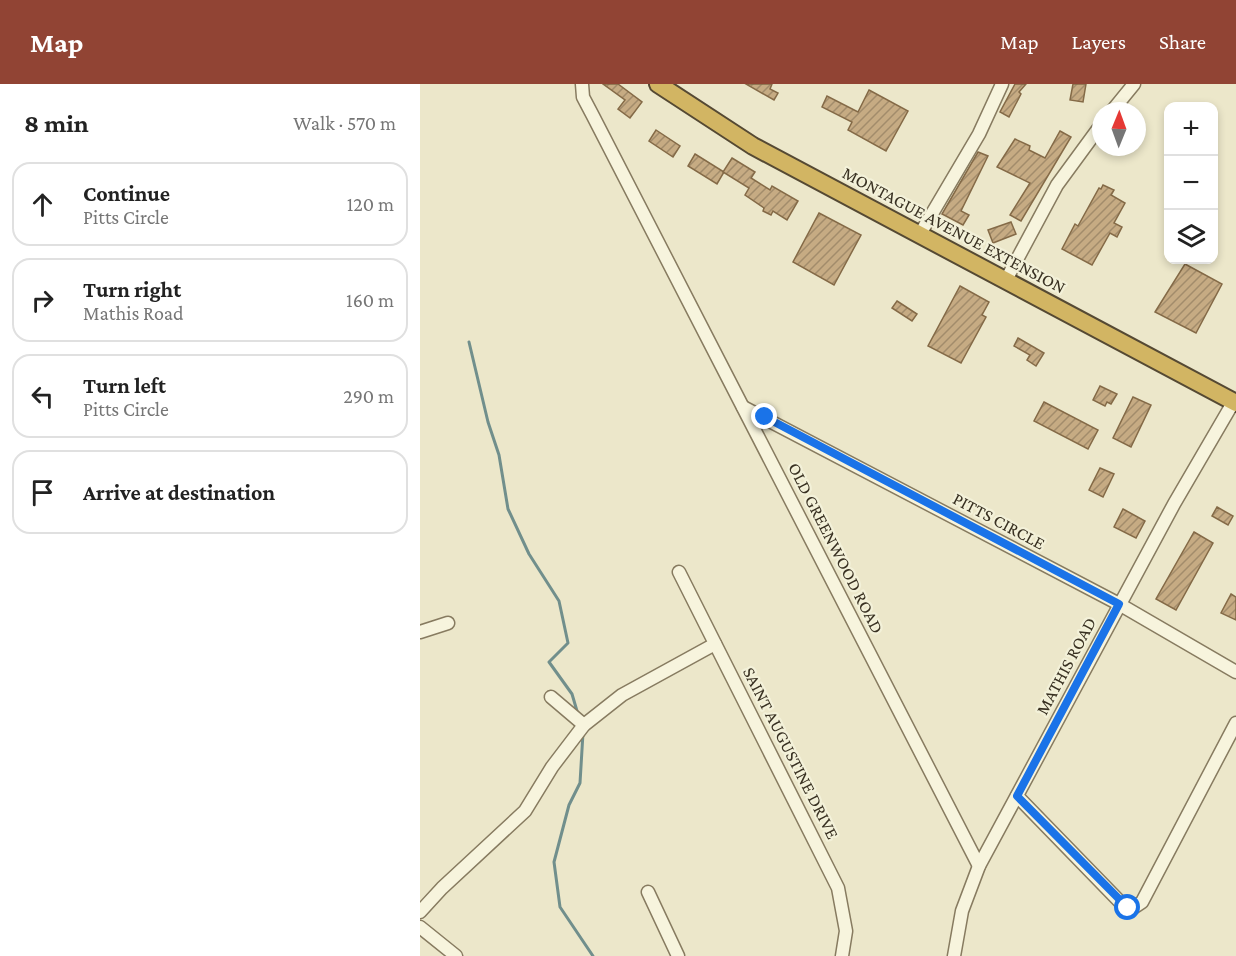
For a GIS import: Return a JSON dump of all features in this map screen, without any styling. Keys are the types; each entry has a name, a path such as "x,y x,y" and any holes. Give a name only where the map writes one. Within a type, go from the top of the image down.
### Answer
{"highway":[{"name":"MONTAGUE AVENUE EXTENSION","path":"658,84 753,146 1235,402"}],"street":[{"name":"OLD GREENWOOD ROAD","path":"582,84 583,97 592,116 979,866"},
{"path":"920,234 979,134 1002,84"},
{"path":"1119,102 1134,84"},
{"path":"1006,280 1057,185 1092,137"},
{"name":"MATHIS ROAD","path":"954,956 962,911 979,866 1119,604 1235,402"},
{"name":"PITTS CIRCLE","path":"743,407 1119,604 1236,672"},
{"name":"SAINT AUGUSTINE DRIVE","path":"679,573 838,888 846,931 842,956"},
{"path":"420,632 448,623"},
{"path":"420,912 442,888 525,811 552,767 584,725 622,695 715,644"},
{"path":"551,697 584,725"},
{"path":"1017,796 1123,905 1133,908 1142,902 1236,723"},
{"path":"648,892 678,956"},
{"path":"420,927 456,956"}],"building":[{"path":"603,84 618,84 642,102 630,118 618,109 625,100"},
{"path":"746,84 772,84 770,89 778,93 774,100"},
{"path":"1015,84 1026,84 1019,92 1021,94 1009,117 1000,112"},
{"path":"1073,84 1086,84 1083,102 1070,100"},
{"path":"869,90 908,111 886,151 848,130 852,122 822,107 827,96 858,112"},
{"path":"656,130 680,146 673,157 649,141"},
{"path":"1060,131 1071,137 1021,221 1010,215 1030,183 997,167 1015,139 1030,146 1029,150 1045,158"},
{"path":"978,152 988,156 961,211 969,215 963,225 942,214"},
{"path":"695,154 724,172 717,184 688,166"},
{"path":"732,158 755,172 751,178 770,190 772,186 798,201 787,220 773,211 771,215 763,211 764,208 745,195 749,188 723,172"},
{"path":"1103,185 1114,190 1111,195 1125,203 1114,223 1122,227 1117,237 1110,233 1092,265 1062,249 1075,224 1078,226 1099,188 1101,189"},
{"path":"819,213 861,235 834,285 793,262"},
{"path":"1011,222 1016,234 993,243 988,230"},
{"path":"1185,264 1222,284 1196,333 1155,312"},
{"path":"960,286 989,302 982,315 986,317 961,363 928,346"},
{"path":"897,301 917,314 912,321 892,308"},
{"path":"1018,338 1044,353 1036,366 1027,360 1030,355 1014,346"},
{"path":"1100,386 1117,394 1111,404 1107,402 1105,406 1093,400"},
{"path":"1133,397 1151,405 1131,447 1113,438"},
{"path":"1044,402 1098,430 1088,449 1034,421"},
{"path":"1100,468 1114,474 1103,497 1089,490"},
{"path":"1217,507 1233,516 1228,525 1212,516"},
{"path":"1123,509 1145,521 1136,538 1114,527"},
{"path":"1194,532 1213,543 1176,610 1156,599"},
{"path":"1231,594 1236,597 1236,620 1221,613"}],"waterway":[{"path":"469,342 488,422 499,455 508,509 529,554 559,601 568,643 549,662 572,694 577,711"},
{"path":"583,733 580,783 569,805 554,862 560,907 593,956"}],"route":[{"path":"765,417 1119,604 1017,796 1128,908"}]}
